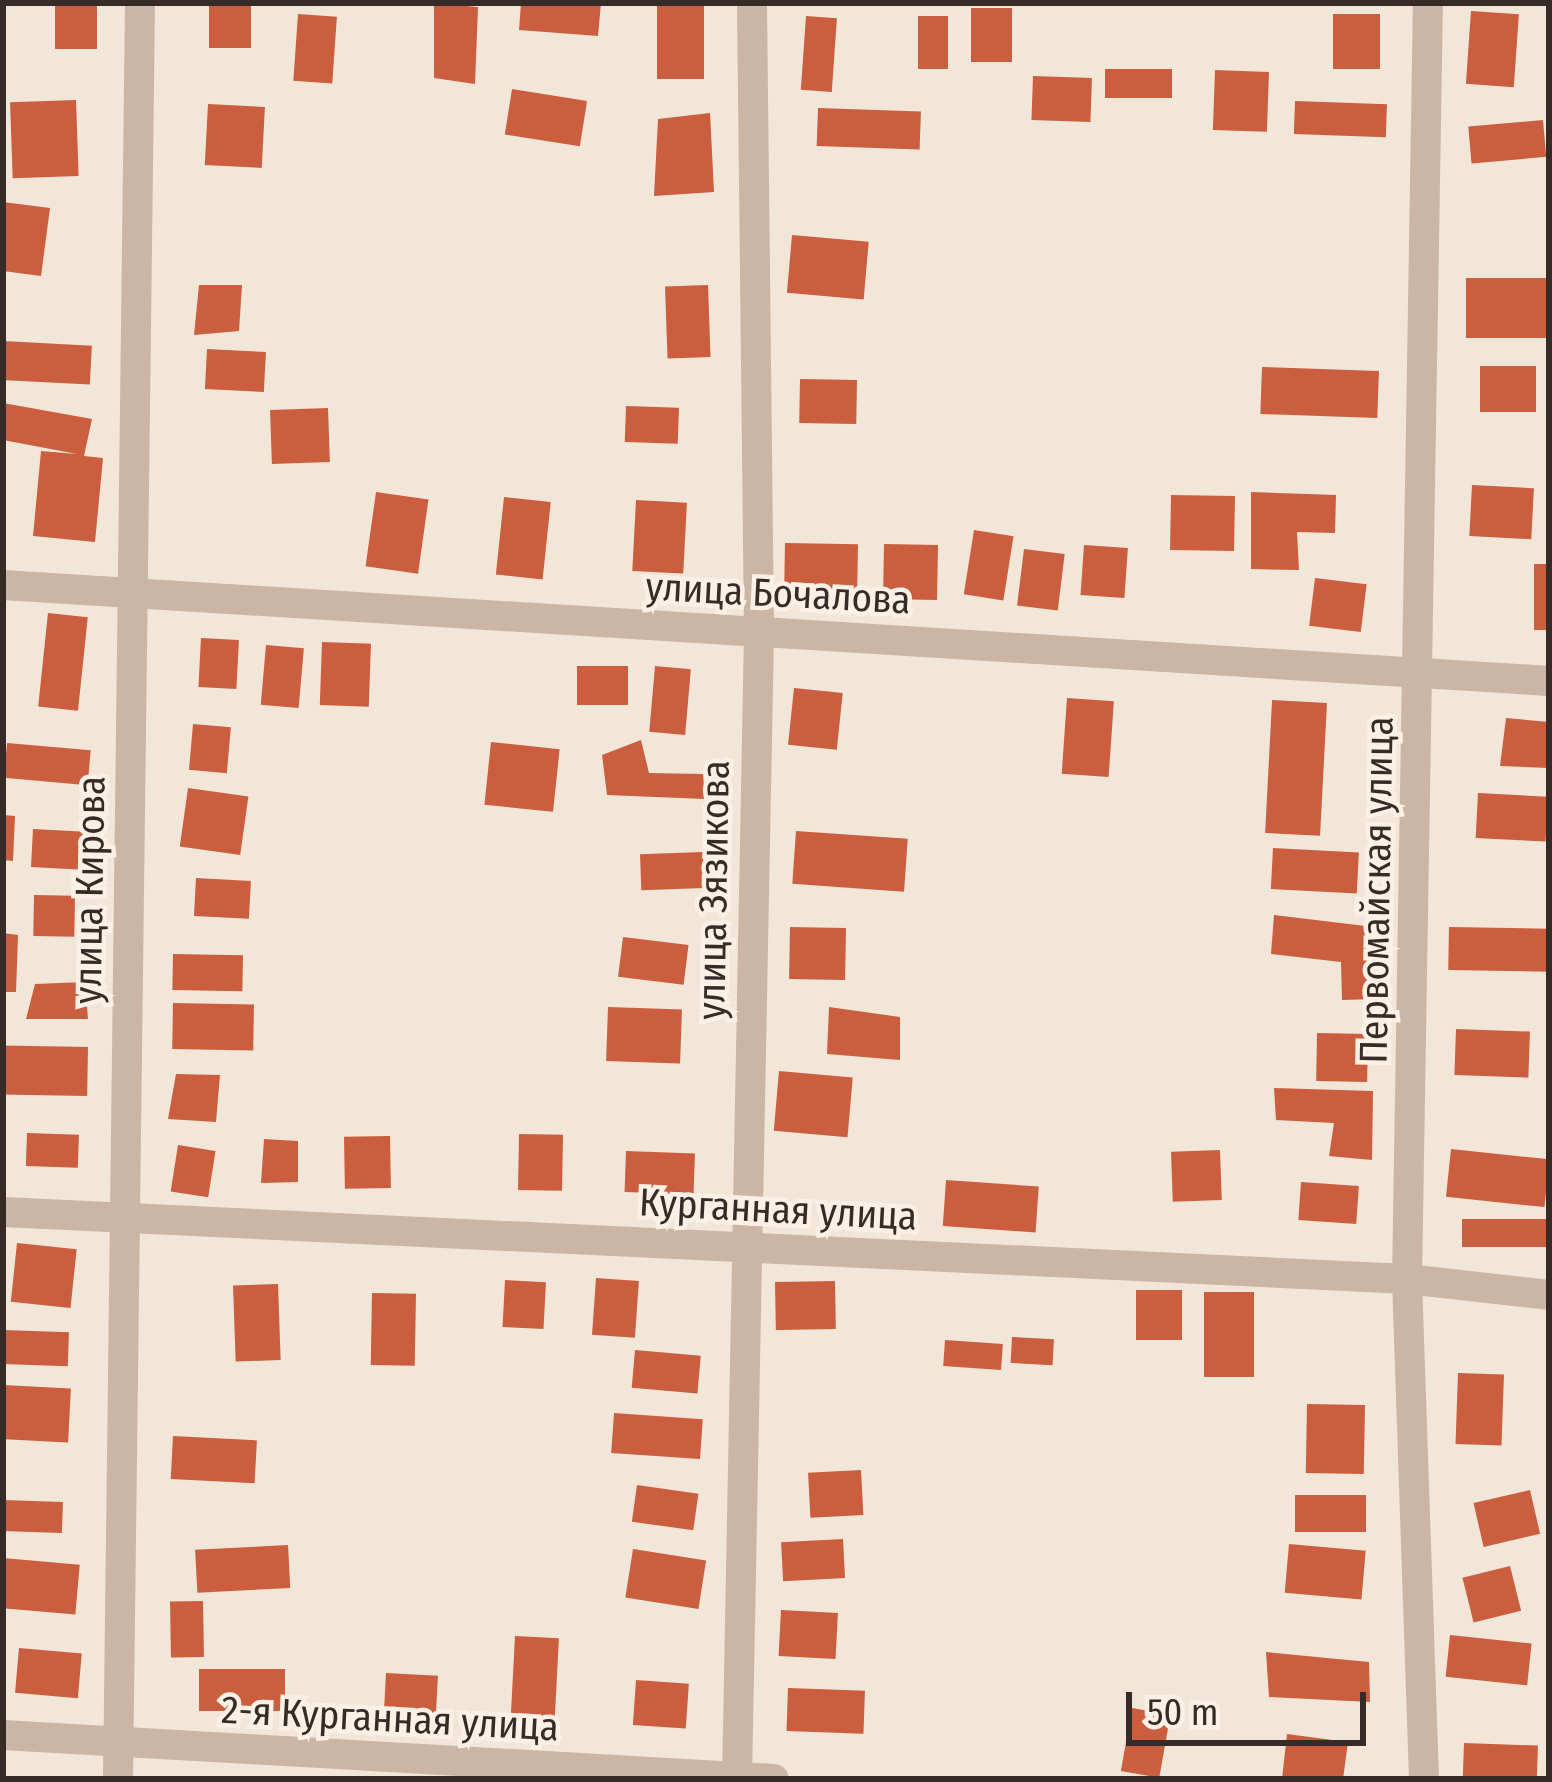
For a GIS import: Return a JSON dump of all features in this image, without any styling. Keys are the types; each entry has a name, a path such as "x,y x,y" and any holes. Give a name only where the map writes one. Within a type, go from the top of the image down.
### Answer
{"street":[{"name":"улица Кирова","path":"118,1779 140,3"},
{"name":"улица Зязикова","path":"737,1777 759,632 752,3"},
{"name":"Первомайская улица","path":"1424,1779 1407,1279 1421,673 1428,3"},
{"name":"улица Бочалова","path":"3,585 1549,681"},
{"name":"Курганная улица","path":"3,1212 1407,1279 1549,1295"},
{"name":"2-я Курганная улица","path":"3,1735 774,1779"}],"building":[{"path":"55,3 97,3 97,49 55,49"},
{"path":"209,3 251,3 251,48 209,48"},
{"path":"434,3 478,7 475,84 434,78"},
{"path":"521,3 601,3 598,36 519,30"},
{"path":"657,3 704,3 704,79 657,79"},
{"path":"971,8 1012,8 1012,62 971,62"},
{"path":"1471,11 1519,14 1514,87 1466,84"},
{"path":"298,14 337,17 332,84 293,81"},
{"path":"1333,14 1380,14 1380,69 1333,69"},
{"path":"806,16 837,18 832,92 801,90"},
{"path":"918,16 948,16 948,69 918,69"},
{"path":"1105,69 1172,69 1172,98 1105,98"},
{"path":"1215,70 1269,72 1267,132 1213,130"},
{"path":"1033,76 1092,78 1090,122 1031,120"},
{"path":"512,89 587,101 580,146 505,134"},
{"path":"76,100 79,176 13,178 10,102"},
{"path":"1295,101 1387,104 1386,137 1294,134"},
{"path":"208,104 265,107 262,168 205,165"},
{"path":"818,108 921,112 920,150 817,146"},
{"path":"710,113 714,192 654,196 658,119"},
{"path":"1543,120 1546,157 1472,163 1468,127"},
{"path":"3,202 50,208 41,276 3,271"},
{"path":"792,235 869,242 864,299 787,293"},
{"path":"1466,278 1549,278 1549,338 1466,338"},
{"path":"199,285 242,285 239,331 194,335"},
{"path":"708,285 711,357 668,358 665,287"},
{"path":"3,341 92,346 90,385 3,380"},
{"path":"207,349 266,352 264,392 205,389"},
{"path":"1480,366 1536,366 1536,412 1480,412"},
{"path":"1262,367 1379,371 1377,418 1260,414"},
{"path":"800,379 857,380 856,424 799,423"},
{"path":"3,403 92,419 84,456 103,458 95,542 33,536 41,451 77,454 3,440"},
{"path":"626,406 679,408 678,444 625,442"},
{"path":"328,408 330,462 272,464 270,410"},
{"path":"1472,485 1534,488 1531,539 1469,536"},
{"path":"376,492 428,499 418,574 366,566"},
{"path":"1251,492 1336,495 1335,533 1297,532 1299,570 1251,569"},
{"path":"1171,495 1235,496 1234,551 1170,550"},
{"path":"504,497 551,502 543,579 496,575"},
{"path":"636,500 687,503 683,574 632,571"},
{"path":"974,530 1014,536 1003,600 964,594"},
{"path":"785,543 858,544 857,597 784,596"},
{"path":"884,544 938,545 937,600 883,599"},
{"path":"1084,545 1128,548 1124,598 1081,595"},
{"path":"1024,549 1065,554 1058,611 1017,606"},
{"path":"1534,564 1549,564 1549,630 1534,630"},
{"path":"1315,578 1367,584 1361,632 1309,626"},
{"path":"48,613 88,617 78,711 38,706"},
{"path":"201,638 239,640 236,689 198,687"},
{"path":"322,642 371,644 369,707 320,705"},
{"path":"266,645 304,648 299,708 261,705"},
{"path":"577,666 628,666 628,705 577,705"},
{"path":"655,666 691,669 685,735 649,732"},
{"path":"794,688 843,693 837,750 788,745"},
{"path":"1067,698 1114,701 1109,777 1062,774"},
{"path":"1272,700 1327,703 1320,836 1265,833"},
{"path":"1506,718 1549,722 1549,768 1500,766"},
{"path":"193,724 231,727 227,773 189,770"},
{"path":"641,740 649,773 703,774 705,799 607,795 602,755"},
{"path":"491,742 560,749 553,812 484,805"},
{"path":"7,743 91,750 88,785 4,778"},
{"path":"188,788 248,796 240,855 180,846"},
{"path":"1478,793 1548,797 1546,842 1476,838"},
{"path":"3,815 15,816 13,861 3,860"},
{"path":"33,829 90,832 88,870 31,867"},
{"path":"796,831 908,839 904,892 792,884"},
{"path":"1273,848 1359,853 1357,893 1271,889"},
{"path":"703,852 704,888 641,890 640,854"},
{"path":"196,878 251,881 249,919 194,916"},
{"path":"34,895 75,896 74,937 33,936"},
{"path":"1274,915 1382,928 1376,999 1342,1000 1341,962 1271,954"},
{"path":"790,927 846,928 845,980 789,979"},
{"path":"1449,927 1549,929 1548,972 1448,970"},
{"path":"3,933 18,935 16,992 3,992"},
{"path":"623,937 689,945 684,985 618,977"},
{"path":"173,954 243,955 242,991 172,990"},
{"path":"85,982 88,1019 26,1019 35,984"},
{"path":"173,1003 254,1004 253,1050 172,1049"},
{"path":"608,1007 682,1010 680,1064 606,1061"},
{"path":"829,1007 900,1017 900,1060 827,1054"},
{"path":"1456,1029 1530,1032 1528,1078 1454,1075"},
{"path":"1317,1033 1368,1034 1367,1082 1316,1081"},
{"path":"3,1046 88,1047 87,1096 3,1095"},
{"path":"779,1071 853,1077 847,1137 774,1131"},
{"path":"176,1074 220,1075 216,1122 168,1119"},
{"path":"1274,1088 1373,1091 1372,1160 1329,1156 1334,1123 1276,1120"},
{"path":"27,1133 79,1135 78,1168 26,1166"},
{"path":"519,1134 563,1135 562,1191 518,1190"},
{"path":"390,1136 391,1188 345,1189 344,1137"},
{"path":"264,1139 298,1141 298,1182 261,1183"},
{"path":"178,1145 216,1151 208,1197 171,1191"},
{"path":"1451,1149 1549,1159 1544,1207 1446,1197"},
{"path":"1220,1150 1222,1200 1173,1202 1171,1152"},
{"path":"626,1151 695,1153 694,1194 625,1192"},
{"path":"946,1180 1039,1186 1036,1232 943,1226"},
{"path":"1301,1182 1359,1186 1356,1224 1298,1220"},
{"path":"1462,1219 1549,1219 1549,1247 1462,1247"},
{"path":"17,1243 77,1249 71,1308 11,1302"},
{"path":"596,1278 639,1281 635,1338 592,1335"},
{"path":"505,1280 546,1282 543,1329 503,1327"},
{"path":"835,1281 836,1329 776,1330 775,1282"},
{"path":"278,1284 281,1360 236,1362 233,1286"},
{"path":"1136,1290 1182,1290 1182,1340 1136,1340"},
{"path":"1204,1292 1254,1292 1254,1377 1204,1377"},
{"path":"372,1293 416,1294 415,1366 371,1365"},
{"path":"3,1330 69,1332 68,1366 3,1364"},
{"path":"1012,1337 1054,1339 1053,1365 1011,1363"},
{"path":"945,1340 1003,1344 1001,1370 943,1366"},
{"path":"635,1350 701,1356 697,1394 632,1388"},
{"path":"1458,1373 1504,1375 1501,1446 1456,1444"},
{"path":"3,1385 71,1389 68,1442 3,1439"},
{"path":"1307,1404 1365,1405 1364,1474 1306,1473"},
{"path":"614,1413 703,1419 700,1459 611,1453"},
{"path":"173,1436 257,1440 255,1483 171,1479"},
{"path":"861,1470 863,1515 810,1518 808,1473"},
{"path":"637,1485 698,1494 693,1530 632,1522"},
{"path":"1530,1490 1540,1534 1484,1547 1473,1503"},
{"path":"1295,1495 1366,1495 1366,1532 1295,1532"},
{"path":"3,1500 63,1502 62,1533 3,1531"},
{"path":"843,1539 845,1578 783,1581 781,1542"},
{"path":"1289,1544 1366,1551 1361,1600 1285,1593"},
{"path":"288,1545 290,1588 197,1593 195,1550"},
{"path":"633,1549 706,1561 698,1609 625,1597"},
{"path":"3,1558 80,1565 75,1615 3,1608"},
{"path":"1510,1566 1521,1611 1474,1622 1462,1578"},
{"path":"203,1601 204,1657 171,1658 170,1602"},
{"path":"781,1610 838,1613 836,1659 779,1656"},
{"path":"1450,1635 1532,1644 1527,1685 1446,1677"},
{"path":"515,1636 559,1638 554,1727 510,1725"},
{"path":"19,1648 82,1653 78,1698 15,1693"},
{"path":"1266,1652 1369,1662 1370,1702 1269,1697"},
{"path":"199,1669 285,1669 285,1711 199,1711"},
{"path":"386,1673 438,1676 436,1722 384,1719"},
{"path":"636,1680 689,1684 686,1729 633,1725"},
{"path":"788,1688 865,1691 863,1734 786,1731"},
{"path":"1132,1708 1170,1715 1159,1778 1121,1771"},
{"path":"1287,1734 1348,1742 1343,1779 1282,1779"},
{"path":"1464,1743 1538,1746 1537,1779 1463,1779"}]}
